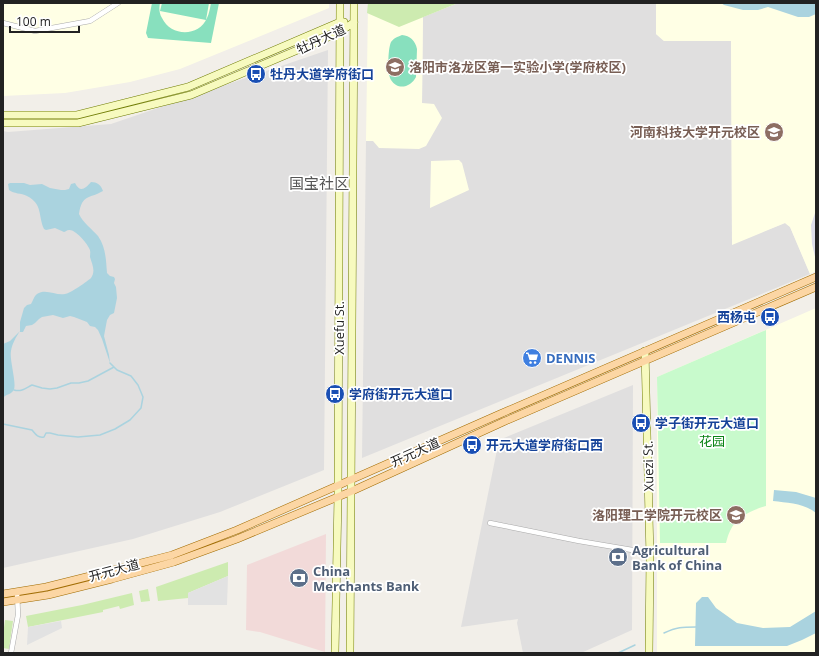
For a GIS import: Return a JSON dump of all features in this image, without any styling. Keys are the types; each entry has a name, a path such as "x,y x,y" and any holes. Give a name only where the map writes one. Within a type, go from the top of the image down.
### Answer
{"main road":[{"name":"Xuefu St.","path":"335,653 338,496 340,3"},
{"name":"Xuefu St.","path":"350,653 354,3"},
{"name":"牡丹大道","path":"3,115 77,115 188,87 340,22 354,22"},
{"name":"牡丹大道","path":"3,123 78,123 191,95 340,32 354,22"},
{"name":"开元大道","path":"3,594 46,587 110,572 172,554 237,530 500,414 816,278"},
{"name":"开元大道","path":"3,602 55,594 112,579 174,562 237,539 352,490 645,360 816,287"},
{"name":"Xuezi St.","path":"645,352 649,553 648,653"}],"street":[{"path":"3,23 35,31 90,21 118,3"},
{"path":"490,523 649,553"},
{"path":"11,653 18,615 17,592"}],"shaded area":[{"path":"3,3 329,3 329,8 180,69 130,82 65,93 3,96"},
{"name":"洛阳市洛龙区第一实验小学(学府校区)","path":"368,3 458,3 423,17 422,103 434,104 442,118 426,146 419,149 379,148 373,141 366,141"},
{"path":"458,3 656,3 656,34 664,41 731,41 732,244 785,223 790,227 810,274 362,458 366,141 373,141 422,104 423,17"},
{"name":"河南科技大学开元校区","path":"656,3 816,3 816,271 810,274 790,227 785,223 732,245 731,41 664,41 656,34"},
{"path":"328,50 324,470 220,512 133,539 3,568 3,131 8,132 111,124"},
{"path":"459,160 462,163 469,190 430,208 431,161"},
{"path":"816,210 816,261 812,244 811,225"},
{"name":"洛阳理工学院开元校区","path":"816,308 816,653 657,653 657,377"},
{"path":"633,385 632,630 581,653 523,653 517,623 518,619 461,627 499,440"},
{"path":"326,534 325,652 260,632 246,630 247,565"},
{"path":"228,576 227,605 188,605 188,593"},
{"path":"61,621 62,628 27,645 28,627"}],"green space":[{"path":"152,3 160,3 160,14 166,24 172,29 185,32 198,29 208,16 211,3 219,3 211,43 148,38 146,33"},
{"path":"162,3 209,3 206,20 160,11"},
{"path":"368,3 458,3 399,27 367,13"},
{"path":"402,35 412,39 417,49 416,77 408,85 401,87 397,86 391,80 388,61 391,42"},
{"name":"花园","path":"766,330 766,506 750,512 740,518 730,531 726,543 660,543 657,377"},
{"path":"228,562 228,576 188,593 188,598 158,601 156,587"},
{"path":"148,589 150,601 141,602 139,591"},
{"path":"132,593 134,605 120,609 119,606 103,610 103,612 28,627 26,616"},
{"path":"5,620 13,621 9,649 3,648"}],"water":[{"path":"721,3 816,3 816,14 809,17 798,17 768,7 758,10 743,10"},
{"path":"91,182 98,184 103,191 84,200 79,214 101,240 105,254 107,273 115,279 114,283 117,298 114,313 110,315 107,320 104,336 110,363 98,330 95,327 90,326 87,322 74,317 70,316 63,318 53,315 42,317 32,325 26,326 23,332 20,332 20,322 24,308 31,304 37,294 40,292 67,293 91,278 93,265 90,257 90,249 80,237 72,230 64,232 55,228 44,229 36,203 27,196 9,190 8,184 42,184 50,188 65,190 69,189 71,184 75,183 79,188 83,189"},
{"path":"20,331 14,341 11,351 15,384 14,388 12,392 3,398 3,344 10,341"},
{"path":"774,490 796,492 816,498 816,513 801,505 773,501"},
{"path":"702,597 708,597 716,608 737,623 763,628 790,627 816,611 816,633 787,646 695,646 696,603"}],"waterway":[{"path":"3,424 32,430 37,436 40,437 44,437 46,433 78,437 100,435 115,429 130,420 141,408 143,397 138,385 131,376 117,370 110,363"},
{"path":"14,390 22,390 32,385 50,389 71,383 88,381 114,367"},
{"path":"664,633 680,628 696,627"},
{"path":"618,653 635,645"}],"place":[{"name":"洛阳市洛龙区第一实验小学(学府校区)","path":"395,67"},
{"name":"牡丹大道学府街口","path":"256,74"},
{"name":"河南科技大学开元校区","path":"774,132"},
{"name":"西杨屯","path":"770,317"},
{"name":"DENNIS","path":"532,358"},
{"name":"学府街开元大道口","path":"335,394"},
{"name":"学子街开元大道口","path":"641,423"},
{"name":"开元大道学府街口西","path":"472,445"},
{"name":"洛阳理工学院开元校区","path":"736,515"},
{"name":"Agricultural Bank of China","path":"618,557"},
{"name":"China Merchants Bank","path":"299,578"}],"district":[{"name":"国宝社区","path":"319,183"}]}
